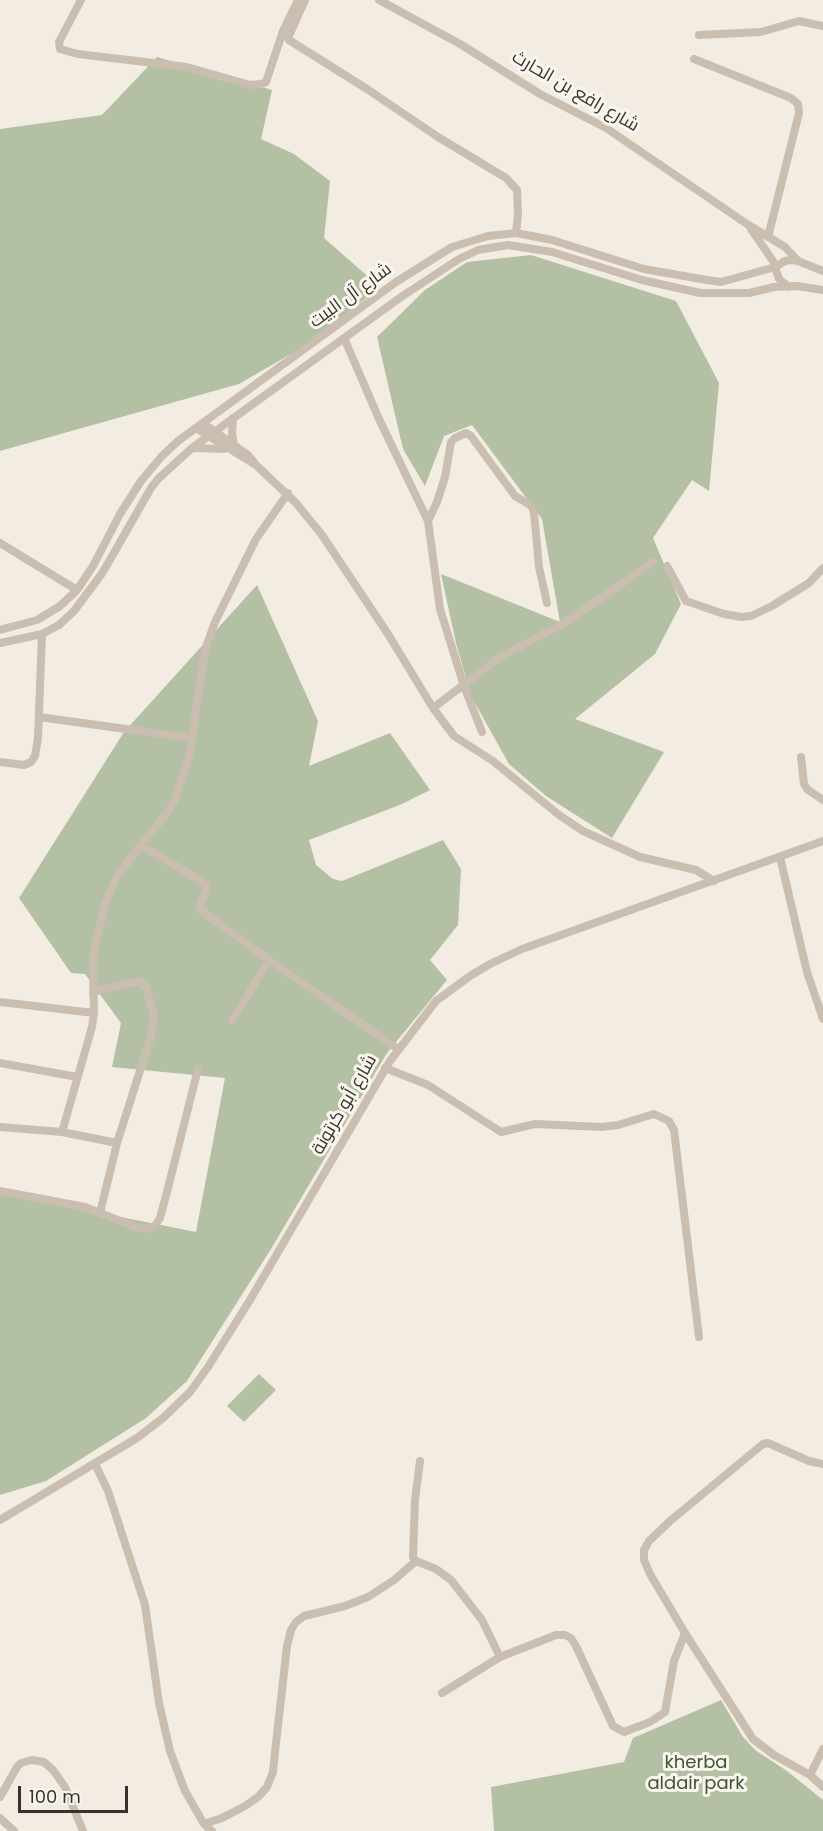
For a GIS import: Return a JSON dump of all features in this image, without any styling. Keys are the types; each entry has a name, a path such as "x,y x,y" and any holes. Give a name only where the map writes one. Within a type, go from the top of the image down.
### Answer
{"street":[{"path":"81,0 59,42 60,49 78,54 178,65 244,84 256,85 266,82 269,77 283,31 299,0"},
{"path":"305,0 289,40 438,137 506,178 517,190 516,233"},
{"name":"شارع رافع بن الحارث","path":"379,0 460,44 540,94 606,128 790,251 798,261"},
{"path":"699,35 761,32 799,21 823,26"},
{"path":"694,59 791,98 798,104 799,113 768,237"},
{"name":"شارع رافع بن الحارث","path":"747,224 770,256 779,279 789,287"},
{"name":"شارع آل البيت","path":"0,630 37,621 60,606 77,590 93,566 120,514 141,481 162,456 200,425 396,282 452,247 488,236 516,233 552,240 644,268 721,282 775,267 785,261 798,261"},
{"name":"شارع آل البيت","path":"0,643 42,634 58,625 83,602 103,572 151,488 192,448 344,338 459,259 478,250 499,246 518,246 552,252 686,291 741,293 774,287 808,287 823,290"},
{"path":"798,261 823,271"},
{"path":"344,338 379,419 428,521 439,604 464,686 482,732"},
{"path":"232,448 233,418"},
{"path":"200,425 232,448 251,458 288,493 322,535 391,638 433,708 454,736 493,761 576,827 640,857 692,869 714,880"},
{"path":"428,521 445,477 451,442 454,438 466,433 471,436 515,496 532,507 539,567 548,603"},
{"path":"192,448 232,448"},
{"path":"62,1132 92,1027 94,951 105,904 116,878 168,812 175,799 186,765 206,647 215,622 256,539 288,493"},
{"path":"0,543 77,590"},
{"path":"433,708 499,658 568,620 653,562"},
{"path":"667,566 686,600 724,614 742,617 757,614 772,606 809,583 823,568"},
{"path":"0,762 24,765 31,762 37,750 42,634"},
{"path":"39,717 191,738"},
{"path":"801,757 804,784 823,800"},
{"name":"شارع أبو كرتونة","path":"0,1520 137,1438 163,1418 196,1383 250,1300 385,1068 436,1001 453,987 490,964 533,945 823,841"},
{"path":"141,845 206,884 206,891 199,908 269,960 398,1049"},
{"path":"780,857 807,972 823,1019"},
{"path":"232,1021 269,960"},
{"path":"93,992 140,981 146,988 154,1016 151,1036 117,1143 100,1213"},
{"path":"0,1002 94,1013"},
{"path":"0,1063 77,1077"},
{"path":"385,1068 428,1085 501,1132 535,1124 602,1127 618,1125 654,1114 669,1121 674,1130 699,1337"},
{"path":"0,1191 73,1204 138,1228 148,1229 157,1224 168,1192 198,1069"},
{"path":"0,1126 62,1132 117,1143"},
{"path":"823,1464 809,1461 768,1443 763,1444 670,1521 649,1541 644,1550 647,1567 685,1633 753,1739 774,1755 810,1775 823,1787"},
{"path":"420,1461 412,1552 416,1561 436,1569 451,1580 482,1620 500,1657"},
{"path":"95,1464 108,1491 145,1605 159,1702 170,1750 185,1791 204,1824 212,1831"},
{"path":"204,1824 245,1806 258,1797 267,1786 273,1772 287,1646 291,1630 296,1622 304,1616 345,1606 368,1597 394,1580 416,1561"},
{"path":"442,1693 500,1657 556,1635 565,1635 571,1638 613,1726 624,1732 650,1722 665,1712 672,1667 685,1633"},
{"path":"810,1775 823,1749"},
{"path":"0,1797 21,1763 32,1760 44,1762 65,1787 83,1831"},
{"path":"0,1818 14,1831"}],"green space":[{"path":"157,57 272,90 261,139 294,154 330,181 324,238 380,287 308,344 239,384 0,451 0,129 102,115"},
{"path":"531,255 676,301 719,383 709,491 692,480 653,538 681,604 655,654 575,719 664,752 612,838 546,796 509,764 471,696 456,643 441,574 560,622 542,519 472,425 444,436 425,486 403,449 377,337 425,290 467,262"},
{"path":"257,585 318,721 309,766 390,733 430,790 402,804 309,840 316,865 333,879 342,881 443,840 461,869 458,925 430,960 447,980 387,1053 271,1249 187,1381 146,1418 46,1481 0,1495 0,1193 196,1232 225,1078 112,1067 121,1023 85,974 71,973 19,898 124,732"},
{"path":"259,1374 276,1390 244,1422 227,1406"},
{"name":"kherba aldair park","path":"721,1700 743,1737 755,1750 787,1771 823,1800 823,1831 494,1831 491,1787 624,1762 633,1738"}]}
